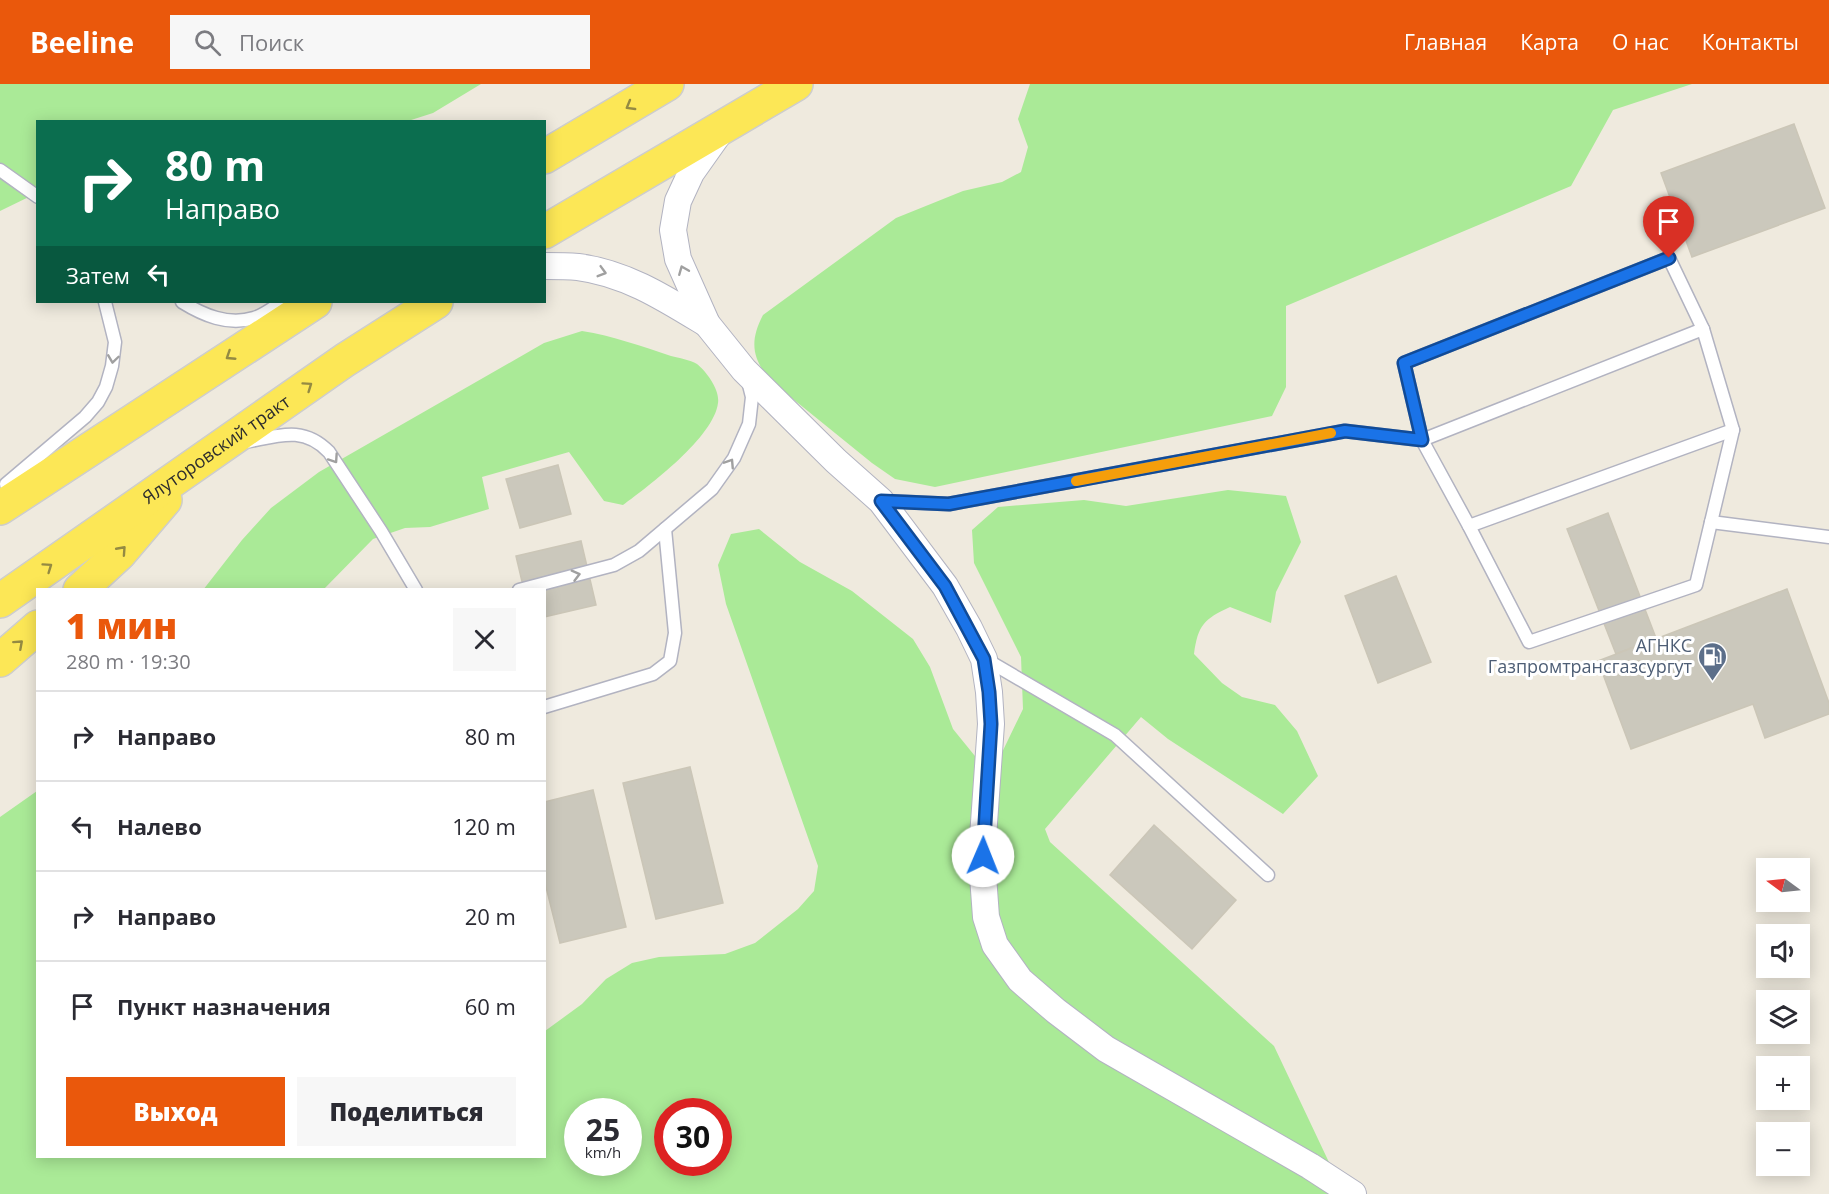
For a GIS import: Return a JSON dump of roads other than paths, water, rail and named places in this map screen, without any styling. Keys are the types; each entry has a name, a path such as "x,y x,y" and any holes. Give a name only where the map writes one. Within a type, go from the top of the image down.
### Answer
{"main road":[{"path":"546,156 667,84"},
{"path":"546,231 796,84"},
{"path":"1,492 161,401 313,303"},
{"name":"Ялуторовский тракт","path":"0,601 345,360 434,303"},
{"path":"82,588 119,554 191,468"},
{"path":"0,660 36,629"}],"street":[{"path":"727,123 691,173 678,201 673,230 678,259 706,324 744,370 836,461 881,501 945,586 984,659 991,724 983,837 986,916 995,945 1020,980 1106,1049 1310,1166 1353,1194"},
{"path":"546,266 577,267 629,281 652,290 706,324"}],"lane":[{"path":"546,150 592,127"},
{"path":"0,170 36,196"},
{"path":"1669,258 1702,329 1733,430 1696,585 1528,642 1422,440 1404,363 1669,258"},
{"path":"1,492 85,417 98,402 106,387 112,366 115,342 105,303"},
{"path":"184,303 210,317 236,321 255,318 280,303"},
{"path":"881,501 949,504 1345,431 1422,440 1702,329"},
{"path":"527,588 614,565 639,551 712,489 734,458 749,424 752,397 744,370"},
{"path":"1469,526 1733,430"},
{"path":"223,446 288,434 310,437 321,443 381,531 415,588"},
{"path":"1711,522 1829,537"},
{"path":"546,706 653,674 670,661 675,633 665,529"},
{"path":"984,659 1115,735 1268,875"}],"place":[{"name":"АГНКС Газпромтрансгазсургут","path":"1713,682"}]}
